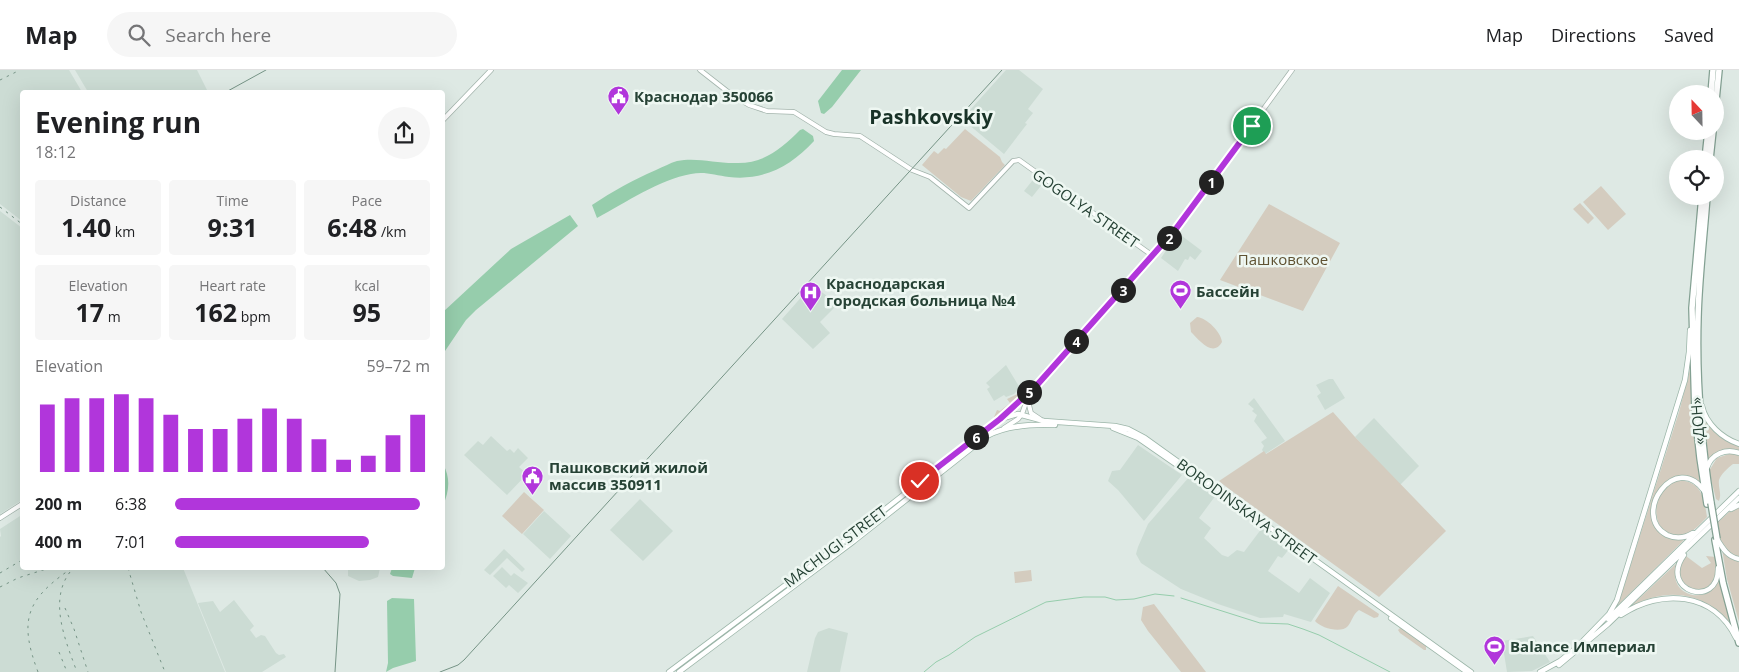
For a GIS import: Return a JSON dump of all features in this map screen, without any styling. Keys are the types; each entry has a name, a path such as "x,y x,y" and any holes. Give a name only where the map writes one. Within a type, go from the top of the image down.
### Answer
{"highway":[{"path":"1712,85 1713,70"},
{"path":"1718,85 1719,70"},
{"name":"«ДОН»","path":"1701,205 1692,308 1696,420 1705,492 1709,503"},
{"name":"«ДОН»","path":"1706,205 1699,295 1698,380 1702,446 1709,503 1723,583 1739,644"},
{"name":"«ДОН»","path":"1716,540 1739,633"}],"main road":[{"path":"445,116 489,70"},
{"name":"GOGOLYA STREET","path":"700,70 728,92 749,105 767,111 794,112 826,132 841,136 854,135 863,138 912,170 930,177 969,208 1013,161 1019,160 1153,256"},
{"path":"1004,428 1022,414 1028,397 1037,385 1175,230 1292,70"},
{"path":"1699,295 1700,380 1703,412 1709,423 1718,432 1739,444"},
{"path":"1575,648 1609,614 1617,600 1685,380 1690,352 1692,308"},
{"path":"1000,419 1037,385"},
{"path":"1028,397 1031,413 1044,421"},
{"path":"1000,419 1013,414 1022,414"},
{"name":"BORODINSKAYA STREET","path":"1022,414 1044,421 1115,426 1128,429 1145,438 1471,672"},
{"name":"MACHUGI STREET","path":"669,672 923,482 1000,419"},
{"name":"BORODINSKAYA STREET","path":"1004,428 1031,425 1098,427 1115,428 1134,435 1467,672"},
{"name":"MACHUGI STREET","path":"954,458 987,436 1004,428"},
{"path":"1707,479 1708,464 1716,456 1730,451 1739,453"},
{"path":"1705,492 1697,483 1687,478 1674,479 1668,483 1658,494 1654,506 1655,522 1659,528 1672,537 1680,538 1690,535 1727,502"},
{"name":"MACHUGI STREET","path":"679,672 854,541 923,482"},
{"path":"1540,672 1560,661 1604,624 1739,490"},
{"path":"1547,672 1562,663 1608,624 1739,498"},
{"path":"1700,537 1732,508 1739,505"},
{"path":"0,519 20,506"},
{"path":"1694,543 1683,556 1677,570 1682,586 1697,592 1710,589 1718,576 1716,540"},
{"path":"1716,540 1725,552 1739,559"},
{"path":"772,594 772,598 776,599"},
{"path":"1608,624 1632,608 1652,601 1685,599 1707,606 1724,618 1739,644"}],"shaded area":[{"path":"0,70 69,70 81,90 20,90 20,219 0,204"},
{"path":"75,70 197,70 207,90 87,90"},
{"path":"842,70 861,70 832,107 824,114 821,113 818,101"},
{"path":"1006,70 1019,70 1043,89 1028,109 1033,113 1025,123 1027,124 1004,154 962,119"},
{"path":"803,129 813,136 814,141 796,158 776,170 754,177 742,178 700,173 679,177 643,192 597,218 592,205 615,190 669,164 685,160 730,163 757,160 787,143"},
{"path":"1036,176 1044,182 1032,197 1024,191"},
{"path":"0,211 20,226 20,501 0,514"},
{"path":"570,215 578,226 476,310 466,320 445,351 445,310 511,249"},
{"path":"1178,233 1202,251 1195,260 1190,256 1188,260 1185,259 1178,271 1161,258"},
{"name":"Краснодарская городская больница №4","path":"812,285 838,304 820,322 830,333 813,349 782,319"},
{"path":"1006,365 1020,388 1014,394 1006,397 1004,395 994,401 987,389 990,387 986,383"},
{"path":"1333,379 1345,398 1325,410 1317,396 1321,393 1316,385"},
{"path":"1254,398 1285,441 1265,454 1262,450 1264,446 1261,442 1267,438 1254,421 1257,415 1248,404"},
{"path":"1374,418 1419,466 1400,485 1355,437"},
{"path":"491,436 507,451 510,449 514,453 518,448 528,458 519,467 527,474 507,495 464,455 478,441 483,445"},
{"path":"1138,445 1182,475 1144,521 1108,481 1112,471 1120,470"},
{"path":"445,470 448,485 445,500"},
{"path":"1190,476 1216,495 1199,518 1211,528 1204,538 1222,555 1228,557 1237,550 1244,552 1262,528 1290,548 1282,558 1278,556 1268,571 1299,593 1310,578 1330,593 1311,622 1284,614 1283,617 1260,618 1218,604 1181,589 1141,563 1136,554 1148,524"},
{"path":"640,499 673,531 643,561 610,530"},
{"path":"544,511 571,536 550,559 523,534"},
{"path":"20,516 20,570 184,570 225,672 0,672 0,529"},
{"path":"504,549 525,569 522,572 507,558 490,575 484,570"},
{"path":"502,567 511,576 514,573 528,583 518,593 509,585 506,588 493,576"},
{"path":"348,570 380,570 378,577 370,580 359,581 348,576"},
{"path":"391,570 414,570 412,578 390,574"},
{"path":"392,598 414,599 416,661 386,672 388,663 387,601"},
{"path":"234,600 254,626 250,630 256,638 261,635 265,636 276,653 279,655 284,654 286,657 262,672 226,672 198,603 213,601 220,612"},
{"path":"829,628 848,633 840,672 807,672 818,632"},
{"path":"1533,636 1550,662 1532,671 1507,672 1502,641"}],"green space":[{"path":"965,129 1000,157 1005,165 971,201 961,197 922,165 934,151 938,154 944,148 946,149"},
{"path":"1601,186 1626,214 1608,230 1583,202"},
{"path":"1580,203 1594,218 1588,224 1573,209"},
{"name":"Пашковское","path":"1269,204 1340,243 1303,311 1220,280"},
{"path":"1197,317 1205,320 1216,330 1222,342 1218,346 1210,348 1206,346 1191,332 1190,323"},
{"path":"1691,366 1696,452 1701,484 1686,477 1674,478 1663,484 1656,495 1652,507 1653,520 1658,530 1669,537 1685,539 1615,608 1625,583 1679,412"},
{"path":"1022,392 1024,394 994,419 997,410 1000,411 1010,403 1007,399"},
{"path":"1700,406 1706,419 1715,431 1725,440 1739,446 1739,451 1725,450 1706,463"},
{"path":"1333,412 1446,531 1379,597 1219,481 1264,451 1266,454"},
{"path":"1732,453 1739,455 1739,464 1733,464 1720,478 1719,501 1716,499 1709,471 1717,458"},
{"path":"1679,480 1687,481 1697,488 1703,497 1707,517 1689,533 1677,536 1668,534 1661,527 1657,518 1656,507 1660,496 1667,486"},
{"path":"524,492 544,510 522,534 502,516"},
{"path":"1739,506 1739,557 1725,549 1717,523"},
{"path":"1722,549 1730,558 1739,560 1739,622 1727,579"},
{"path":"1686,556 1702,568 1711,563 1706,556 1716,557 1716,576 1709,587 1691,590 1683,582 1679,571"},
{"path":"1678,562 1675,573 1676,582 1680,589 1687,593 1702,595 1716,585 1720,576 1734,629 1712,607 1700,600 1687,596 1659,596 1630,607"},
{"path":"1031,570 1032,581 1015,583 1014,572"},
{"path":"1338,586 1379,614 1378,617 1374,618 1359,610 1355,613 1348,626 1341,630 1326,628 1318,624 1315,621"},
{"path":"1154,604 1206,672 1181,672 1148,631 1141,620 1143,607"},
{"path":"1401,627 1426,645 1426,650 1400,633 1398,630"}],"waterway":[{"path":"924,672 975,637 1046,602 1084,597 1105,597 1116,600 1134,599 1155,594 1174,596"},
{"path":"1181,598 1260,623 1288,624 1303,629 1319,635 1390,672"}],"tram line":[{"path":"230,90 266,70"},
{"path":"440,672 458,665 464,660 1002,70"},
{"path":"325,570 336,583 340,594 335,672"}],"railway":[{"path":"0,80 20,70"},
{"path":"0,207 20,222"},
{"path":"0,573 20,561"},
{"path":"0,587 18,578 43,570"},
{"path":"38,672 29,638 28,624 31,612 36,601 45,590 69,570"},
{"path":"129,570 141,612 165,672"},
{"path":"70,572 60,596 60,608 64,635 77,672"},
{"path":"65,608 88,672"},
{"path":"59,652 67,672"}],"place":[{"name":"Краснодар 350066","path":"618,115"},
{"name":"Бассейн","path":"1180,310"},
{"name":"Краснодарская городская больница №4","path":"810,311"},
{"name":"Пашковский жилой массив 350911","path":"533,495"},
{"name":"Balance Империал","path":"1494,665"}],"district":[{"name":"Pashkovskiy","path":"931,116"}],"route":[{"path":"920,481 1000,419 1037,385 1175,230 1252,126"}]}
